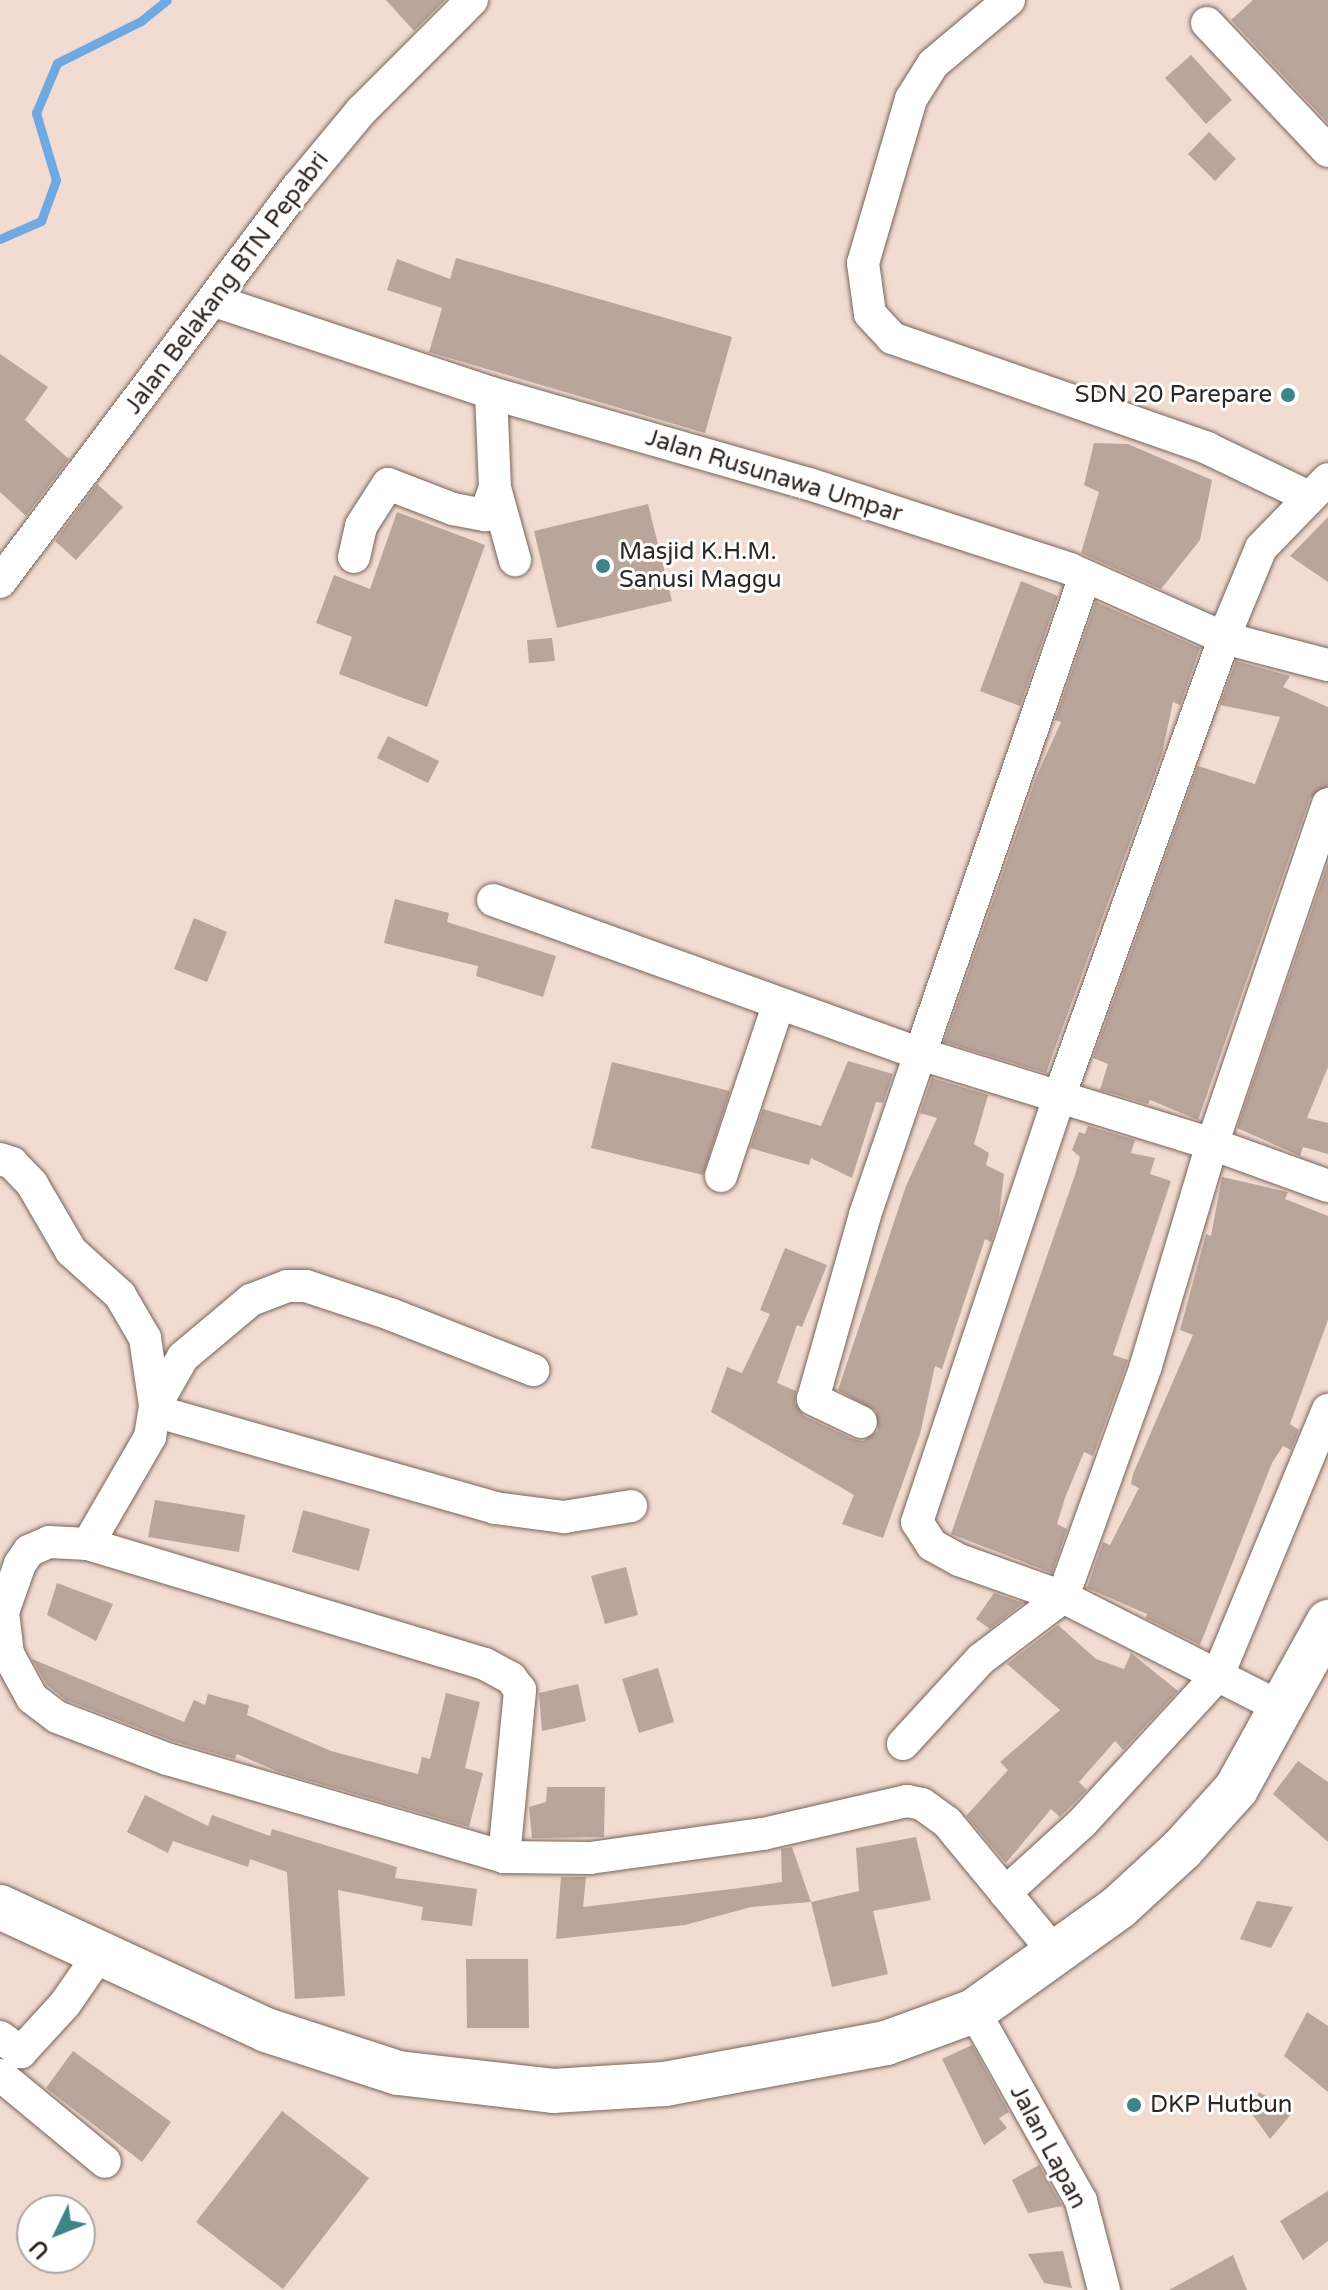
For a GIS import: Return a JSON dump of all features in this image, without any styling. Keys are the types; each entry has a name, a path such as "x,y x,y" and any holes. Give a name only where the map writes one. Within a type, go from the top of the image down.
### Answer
{"highway":[{"path":"0,1907 266,2030 398,2073 553,2091 665,2084 857,2049 974,2011 1119,1907 1182,1849 1236,1789 1326,1632"}],"street":[{"name":"Jalan Belakang BTN Pepabri","path":"0,582 298,187 361,111 472,0"},
{"path":"1009,0 933,64 911,99 863,263 870,314 892,338 1318,488 1261,548 1224,638 1059,1097 917,1522 932,1545 959,1560 1063,1597 1284,1709"},
{"path":"1207,23 1328,151"},
{"name":"Jalan Rusunawa Umpar","path":"215,301 491,393 809,484 1085,576 1224,638 1328,665"},
{"path":"491,393 495,488 515,560"},
{"path":"354,557 361,526 388,484 453,509 485,515 495,488"},
{"path":"861,1422 813,1399 865,1215 1085,576"},
{"path":"903,1744 981,1659 1063,1597 1146,1366 1212,1144 1328,804"},
{"path":"493,900 778,1006 920,1054 1212,1144 1328,1186"},
{"path":"721,1176 778,1006"},
{"path":"0,1159 32,1184 71,1251 120,1295 145,1338 155,1408 150,1437 127,1484 88,1544"},
{"path":"155,1408 183,1357 251,1300 287,1286 306,1286 390,1314 533,1370"},
{"path":"155,1408 495,1508 564,1517 631,1506"},
{"path":"1005,1893 1082,1823 1218,1675 1328,1410"},
{"path":"504,1857 520,1690 511,1678 485,1664 88,1544 49,1542 29,1551 3,1612 8,1654 20,1681 57,1717 167,1759 504,1857 590,1858 731,1839 907,1801 922,1804 947,1822 1056,1954"},
{"path":"99,1955 51,2023 5,2059 105,2162"},
{"name":"Jalan Lapan","path":"974,2011 1081,2201 1104,2290"}],"building":[{"path":"386,0 445,0 414,31"},
{"path":"1253,0 1328,0 1328,123 1231,20"},
{"path":"1191,55 1232,100 1206,124 1165,78"},
{"path":"1209,132 1236,159 1215,181 1188,154"},
{"path":"456,258 732,337 705,433 429,352 442,308 387,290 397,259 450,279"},
{"path":"0,354 48,387 25,420 69,459 26,516 0,492"},
{"path":"1094,443 1128,444 1212,480 1200,540 1161,589 1081,553 1099,492 1084,485"},
{"path":"97,484 123,507 76,560 55,541"},
{"name":"Masjid K.H.M. Sanusi Maggu","path":"648,504 672,601 557,628 534,531"},
{"path":"397,512 485,545 427,707 339,674 352,637 316,623 334,575 370,589"},
{"path":"1328,517 1328,582 1290,556"},
{"path":"1021,581 1058,596 1020,706 980,691"},
{"path":"1096,602 1200,648 1180,705 1173,702 1162,754 1046,1073 944,1042 1037,775 1061,722 1055,720"},
{"path":"552,638 555,661 529,663 527,640"},
{"path":"1236,661 1290,676 1283,687 1328,707 1328,786 1310,798 1198,1120 1150,1100 1148,1104 1100,1090 1108,1064 1093,1058 1198,766 1255,784 1280,717 1220,705"},
{"path":"388,736 439,761 428,783 377,758"},
{"path":"1328,863 1328,1067 1307,1118 1328,1123 1328,1154 1303,1147 1300,1156 1237,1128"},
{"path":"395,899 449,913 447,922 556,956 543,997 476,976 478,966 384,943"},
{"path":"194,918 227,932 207,982 174,969"},
{"path":"848,1061 893,1074 883,1103 876,1102 852,1178 811,1158 809,1165 750,1148 763,1109 821,1126"},
{"path":"612,1062 730,1091 703,1175 591,1148"},
{"path":"932,1078 988,1095 974,1144 989,1153 986,1165 1004,1174 999,1216 991,1242 985,1239 942,1369 935,1366 920,1434 883,1538 842,1524 854,1495 711,1412 727,1367 742,1373 770,1314 760,1310 785,1248 827,1265 802,1327 797,1325 777,1383 796,1391 795,1403 804,1416 853,1439 863,1441 878,1431 876,1411 838,1390 906,1186 937,1118 920,1113"},
{"path":"1088,1126 1135,1140 1131,1153 1155,1158 1150,1174 1171,1181 1113,1355 1128,1360 1093,1456 1084,1452 1065,1498 1057,1524 1067,1529 1052,1573 951,1534 1076,1172 1080,1157 1072,1150 1079,1132 1085,1134"},
{"path":"1222,1177 1288,1192 1285,1199 1328,1216 1328,1320 1290,1424 1299,1430 1291,1450 1283,1446 1272,1463 1200,1645 1146,1618 1147,1614 1087,1588 1103,1542 1110,1545 1139,1488 1131,1484 1133,1474 1193,1335 1180,1330 1206,1234 1211,1236"},
{"path":"155,1500 245,1515 239,1552 148,1537"},
{"path":"303,1510 370,1529 359,1571 292,1552"},
{"path":"626,1567 638,1615 605,1624 591,1576"},
{"path":"57,1583 113,1604 96,1641 47,1615"},
{"path":"994,1593 1023,1603 990,1629 976,1619"},
{"path":"1058,1625 1096,1659 1124,1669 1131,1653 1178,1691 1123,1750 1115,1741 1079,1782 1087,1790 1060,1817 1051,1809 1006,1863 966,1816 1008,1770 1000,1762 1060,1710 1007,1664"},
{"path":"32,1659 184,1722 194,1700 205,1705 208,1694 249,1705 247,1715 331,1751 418,1774 422,1757 430,1759 446,1693 480,1702 465,1768 483,1773 469,1827 279,1772 237,1754 235,1759 173,1741 66,1700 47,1685"},
{"path":"658,1668 674,1722 639,1733 622,1679"},
{"path":"578,1684 586,1721 542,1731 539,1693"},
{"path":"1298,1761 1328,1782 1328,1842 1273,1794"},
{"path":"547,1787 605,1787 604,1837 532,1838 529,1807 546,1802"},
{"path":"145,1795 208,1826 212,1815 270,1836 272,1829 397,1867 395,1878 477,1889 472,1926 421,1920 423,1907 338,1890 345,1996 295,1999 287,1872 250,1859 248,1867 173,1841 168,1853 127,1832"},
{"path":"916,1837 931,1900 873,1911 888,1974 832,1987 811,1902 859,1891 856,1848"},
{"path":"792,1847 811,1902 751,1907 685,1925 556,1939 561,1877 586,1877 583,1907 748,1887 782,1882 781,1849"},
{"path":"1257,1901 1293,1907 1271,1948 1240,1939"},
{"path":"466,1959 528,1959 529,2028 467,2028"},
{"path":"1307,2012 1328,2026 1328,2092 1284,2056"},
{"path":"972,2045 1009,2112 999,2118 1007,2128 984,2145 942,2059"},
{"path":"73,2051 171,2122 142,2162 46,2088"},
{"path":"1259,2092 1293,2112 1270,2139 1252,2114"},
{"path":"282,2111 369,2178 283,2289 196,2222"},
{"path":"1039,2165 1062,2206 1028,2213 1012,2180"},
{"path":"1328,2191 1328,2241 1303,2260 1280,2221"},
{"path":"1063,2251 1072,2288 1044,2283 1028,2254"},
{"path":"1233,2255 1247,2290 1169,2290"}],"waterway":[{"path":"0,239 41,221 56,180 36,113 57,63 141,21 167,0"}],"place":[{"name":"SDN 20 Parepare","path":"1288,395"},
{"name":"Masjid K.H.M. Sanusi Maggu","path":"603,566"},
{"name":"DKP Hutbun","path":"1134,2105"}]}
